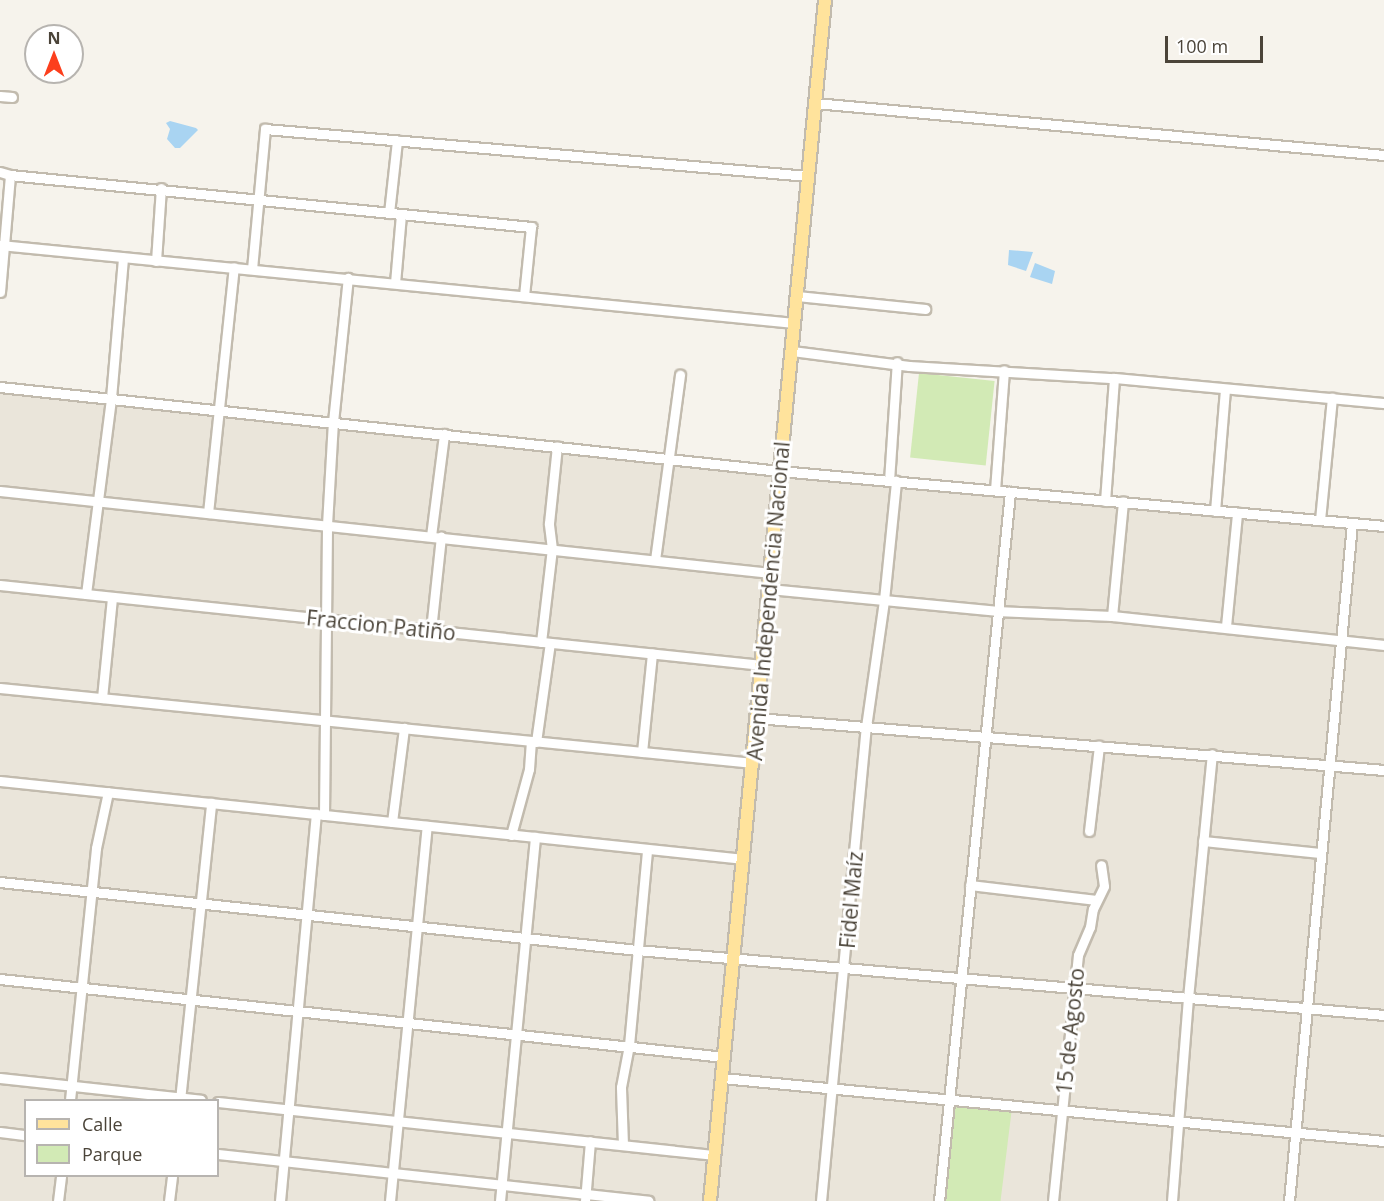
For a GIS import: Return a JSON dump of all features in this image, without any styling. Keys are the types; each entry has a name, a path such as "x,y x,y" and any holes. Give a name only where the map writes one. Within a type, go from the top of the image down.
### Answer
{"main road":[{"name":"Avenida Independencia Nacional","path":"710,1201 825,0"}],"street":[{"path":"0,96 12,97"},
{"path":"815,103 1384,155"},
{"path":"252,269 266,129 808,176"},
{"path":"389,213 397,140"},
{"path":"0,172 10,175 161,188 531,227 524,296"},
{"path":"0,292 2,246 10,175"},
{"path":"156,261 161,188"},
{"path":"395,283 401,214"},
{"path":"2,246 794,323"},
{"path":"86,594 111,398 123,258"},
{"path":"208,513 234,267"},
{"path":"280,1201 305,914 320,815 325,720 327,525 333,422 348,278"},
{"path":"797,296 925,309"},
{"path":"792,351 897,362 909,366 1114,378 1384,403"},
{"name":"Fidel Maíz","path":"821,1201 866,728 884,600 897,362"},
{"path":"995,490 1004,370"},
{"path":"656,560 680,375"},
{"path":"1105,501 1114,378"},
{"path":"0,387 780,471 1384,526"},
{"path":"1215,511 1225,390"},
{"path":"1320,520 1332,398"},
{"path":"431,630 444,434"},
{"path":"511,835 529,769 546,642 552,549 549,523 557,446"},
{"path":"0,491 771,573"},
{"path":"939,1201 983,736 1010,492"},
{"path":"1112,616 1124,502"},
{"path":"1226,626 1237,513"},
{"path":"1289,1201 1305,1007 1352,523"},
{"name":"Fraccion Patiño","path":"0,585 762,665"},
{"path":"769,590 996,610 1112,616 1226,626 1384,645"},
{"path":"102,698 112,597"},
{"path":"642,752 652,654"},
{"path":"0,688 753,763"},
{"path":"757,718 1384,770"},
{"path":"392,822 404,728"},
{"path":"1089,831 1099,746"},
{"path":"1172,1201 1180,1123 1188,998 1212,754"},
{"path":"0,781 536,837 647,851 744,859"},
{"path":"70,1099 100,822 108,792"},
{"path":"180,1099 211,803"},
{"path":"390,1201 427,826"},
{"path":"500,1201 536,837"},
{"path":"1203,841 1320,853"},
{"path":"623,1145 621,1088 629,1045 647,851"},
{"name":"15 de Agosto","path":"1053,1201 1078,955 1096,900 1105,881 1101,865"},
{"path":"0,882 637,950 961,980 1384,1015"},
{"path":"970,885 1096,900"},
{"path":"0,978 724,1057"},
{"path":"0,1078 172,1099"},
{"path":"722,1078 1384,1141"},
{"path":"219,1102 715,1155"},
{"path":"0,1132 24,1135"},
{"path":"585,1197 590,1141"},
{"path":"219,1154 502,1184 585,1197 648,1201"},
{"path":"58,1201 61,1177"},
{"path":"170,1201 172,1177"},
{"path":"710,1201 715,1201"}],"shaded area":[{"path":"0,387 1384,526 1384,1201 0,1201"}],"green space":[{"path":"919,373 995,381 986,465 910,458"},
{"path":"952,1104 1012,1111 1001,1201 940,1201"}],"water":[{"path":"170,121 198,130 180,148 175,148 167,139 170,129 166,123"},
{"path":"1009,250 1033,252 1026,271 1008,265"},
{"path":"1035,263 1055,271 1052,284 1030,277"}]}
